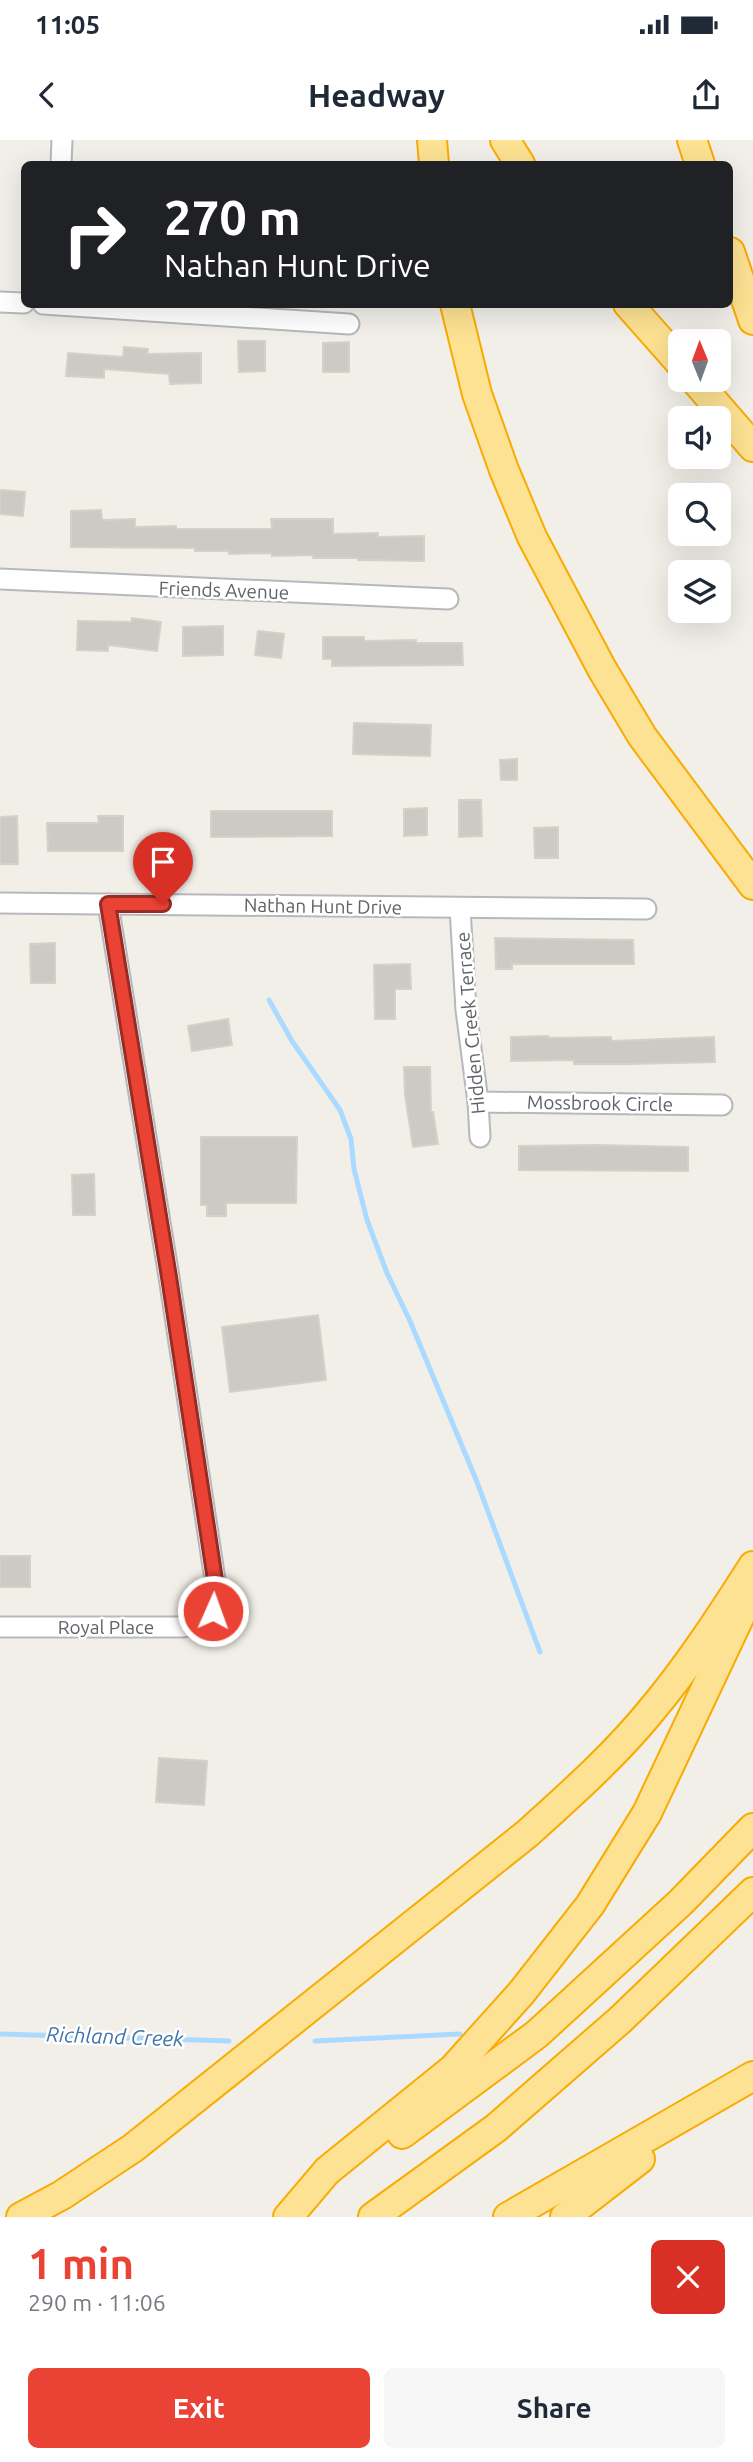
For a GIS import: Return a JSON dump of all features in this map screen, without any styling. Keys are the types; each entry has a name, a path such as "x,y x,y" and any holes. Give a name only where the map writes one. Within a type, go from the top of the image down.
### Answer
{"highway":[{"path":"432,140 434,161"},
{"path":"505,140 518,161"},
{"path":"692,140 699,161"},
{"path":"733,261 753,320"},
{"path":"456,308 477,394 532,537 642,736 753,885"},
{"path":"632,308 668,349"},
{"path":"705,392 753,447"},
{"path":"21,2217 62,2195 133,2148 528,1833 582,1784 650,1712 718,1620 753,1566"},
{"path":"288,2217 327,2171 453,2069 522,1992 590,1905 647,1813 753,1589"},
{"path":"288,2217 537,2034 681,1902 753,1828"},
{"path":"373,2217 496,2128 620,2020 753,1892"},
{"path":"508,2217 741,2084"},
{"path":"565,2217 741,2084"}],"street":[{"path":"61,161 62,140"},
{"path":"0,302 21,303"},
{"path":"102,308 349,324"},
{"name":"Friends Avenue","path":"0,579 448,599"},
{"name":"Nathan Hunt Drive","path":"0,904 646,909"},
{"name":"Royal Place","path":"0,1627 183,1627 202,1623 213,1611 217,1593 108,904"},
{"name":"Hidden Creek Terrace","path":"460,908 480,1137"},
{"name":"Mossbrook Circle","path":"478,1102 722,1105"}],"building":[{"path":"238,341 265,341 265,371 239,372"},
{"path":"349,342 349,372 323,372 323,343"},
{"path":"124,347 148,349 147,354 201,353 201,383 170,384 169,374 104,369 104,378 66,376 68,353 123,357"},
{"path":"0,490 25,492 23,516 0,514"},
{"path":"101,510 102,520 135,519 135,527 176,526 176,529 272,529 271,519 333,519 333,534 424,536 424,561 313,558 313,555 272,556 272,553 229,554 229,551 195,551 195,548 71,547 71,511"},
{"path":"132,618 161,622 157,651 108,645 108,651 77,650 78,621 131,622"},
{"path":"223,626 223,655 183,656 183,627"},
{"path":"258,631 284,634 281,658 255,655"},
{"path":"323,637 364,637 364,641 462,643 463,665 332,666 332,659 323,659"},
{"path":"354,723 431,725 430,756 353,754"},
{"path":"517,759 517,780 501,780 500,760"},
{"path":"459,800 481,800 482,836 459,837"},
{"path":"427,808 427,835 404,836 404,809"},
{"path":"211,811 332,811 332,836 211,837"},
{"path":"17,816 18,864 0,864 0,817"},
{"path":"98,816 123,816 123,851 48,851 47,823 99,823"},
{"path":"558,827 558,858 535,858 534,828"},
{"path":"495,938 633,940 634,964 512,964 512,969 496,969"},
{"path":"55,943 55,983 31,983 30,944"},
{"path":"410,964 411,989 395,989 395,1019 375,1019 374,965"},
{"path":"228,1019 232,1045 192,1051 188,1026"},
{"path":"511,1037 611,1037 611,1041 714,1037 715,1062 574,1064 574,1060 511,1061"},
{"path":"404,1067 430,1067 431,1112 438,1144 413,1147 405,1095"},
{"path":"201,1137 297,1137 296,1203 226,1203 226,1216 207,1216 207,1205 201,1205"},
{"path":"519,1146 688,1147 688,1171 519,1170"},
{"path":"94,1174 95,1215 73,1215 72,1175"},
{"path":"318,1315 326,1380 230,1392 222,1327"},
{"path":"0,1556 30,1556 30,1587 0,1587"},
{"path":"159,1758 207,1761 204,1805 156,1802"}],"waterway":[{"path":"269,1000 292,1041 340,1110 351,1139 354,1169 367,1220 477,1482 540,1652"},
{"name":"Richland Creek","path":"0,2034 229,2041"},
{"name":"Richland Creek","path":"315,2041 460,2034"}],"route":[{"path":"163,904 108,904 217,1593 213,1611"}]}
